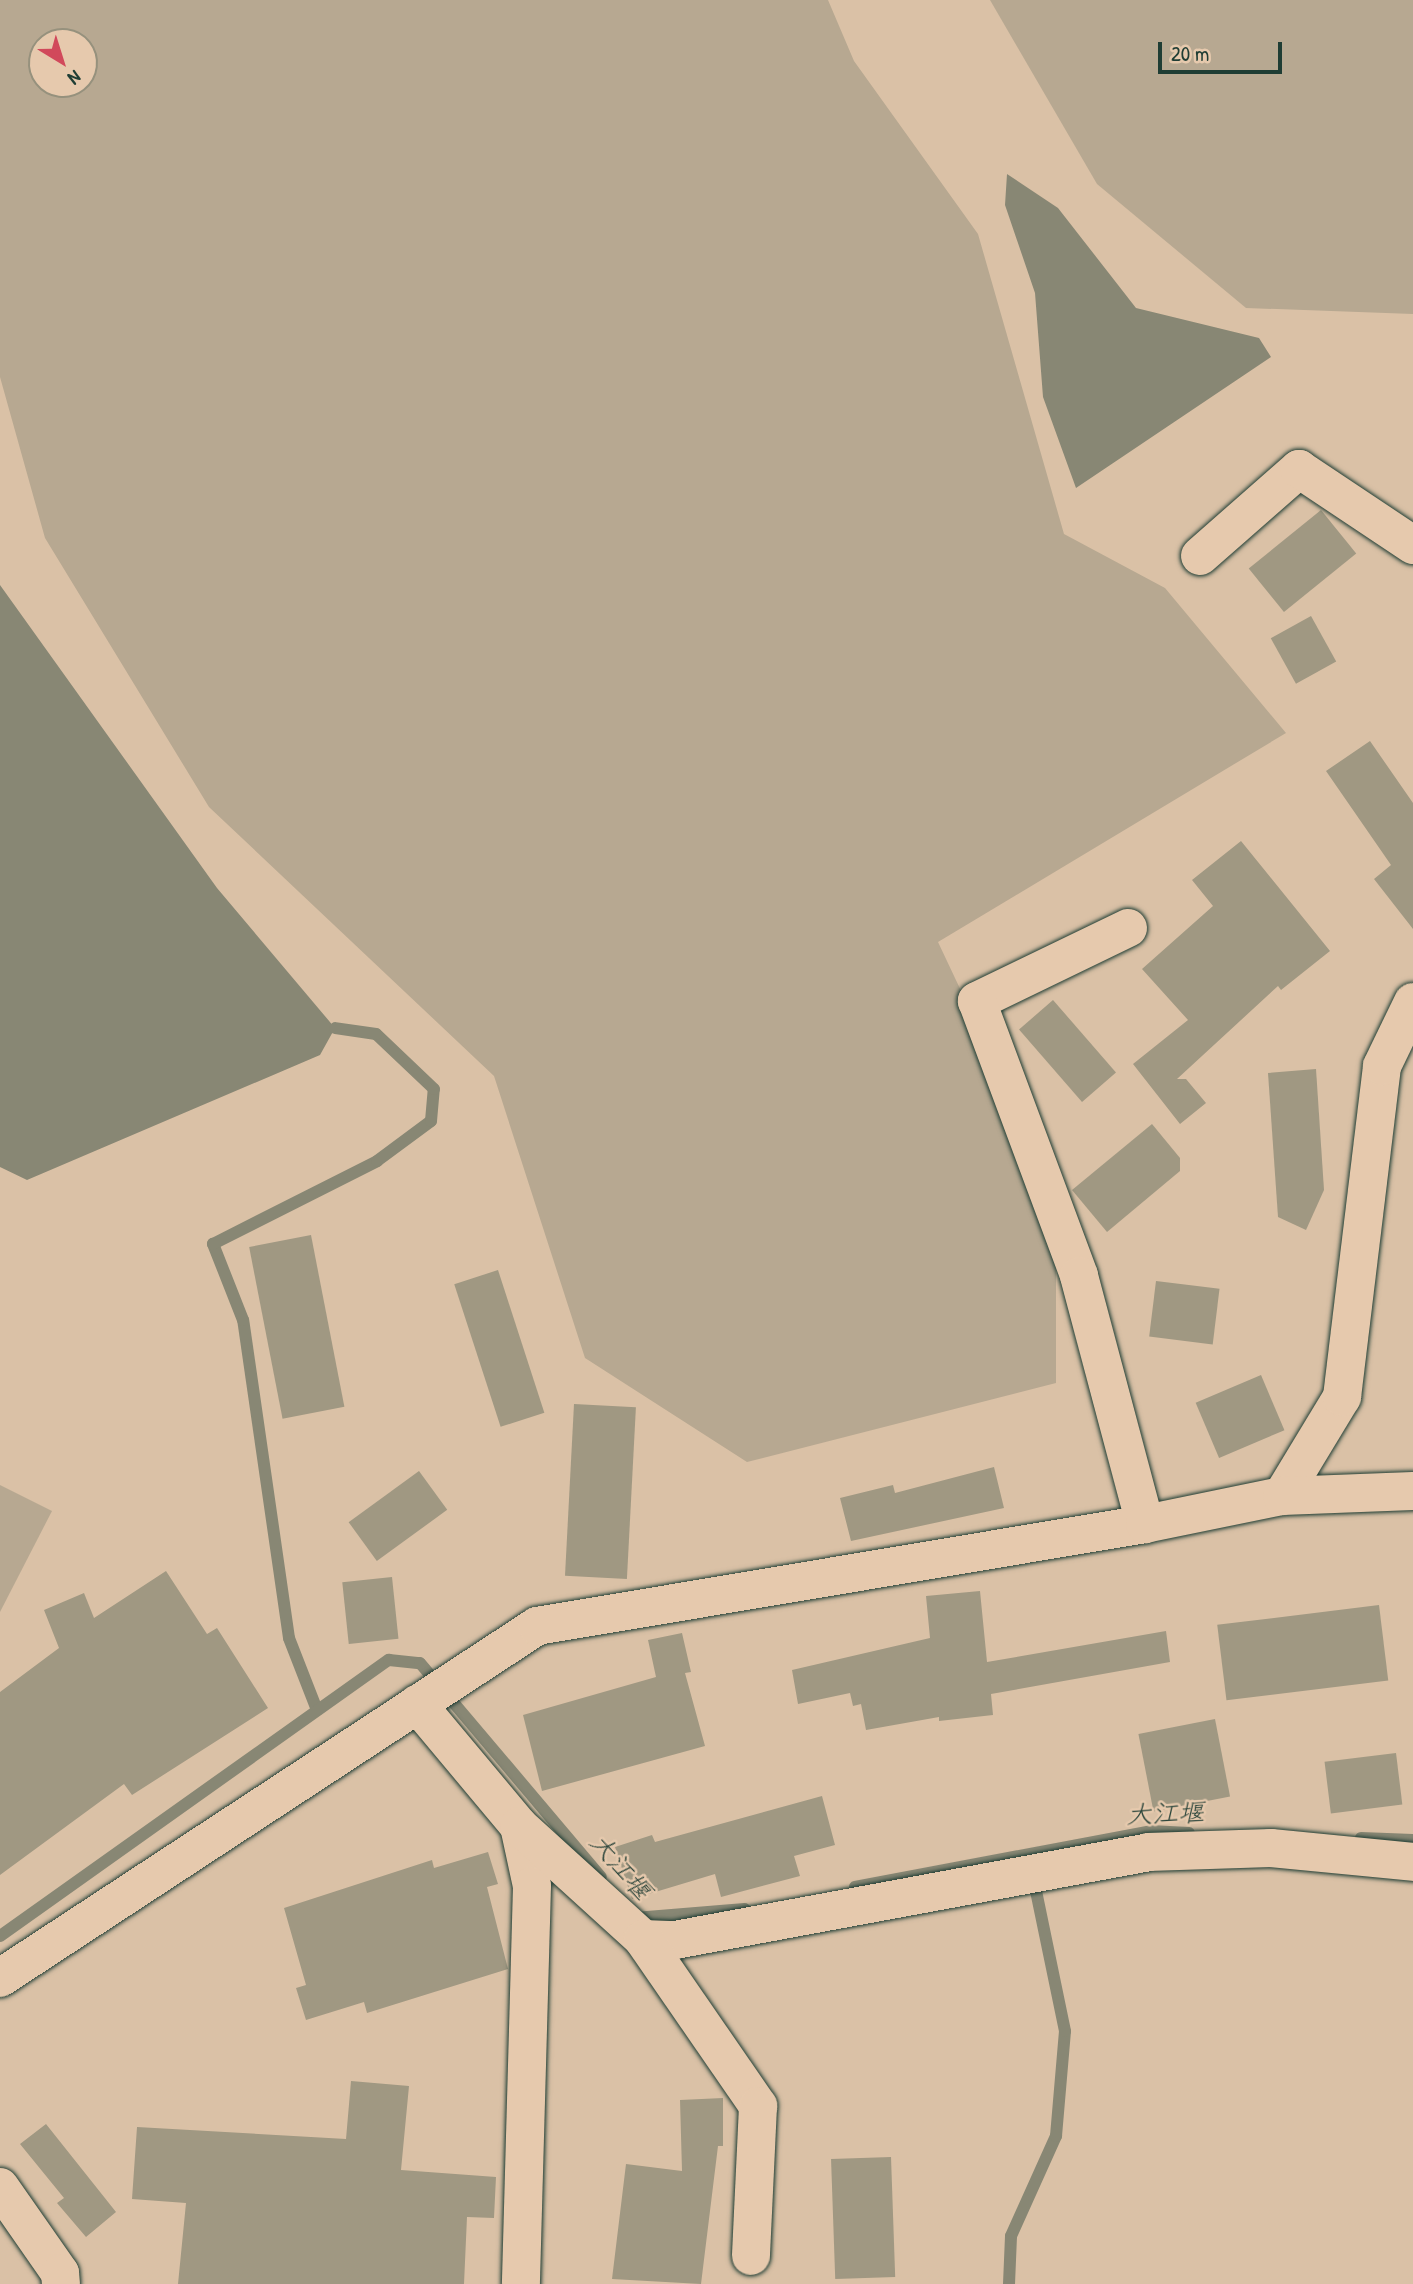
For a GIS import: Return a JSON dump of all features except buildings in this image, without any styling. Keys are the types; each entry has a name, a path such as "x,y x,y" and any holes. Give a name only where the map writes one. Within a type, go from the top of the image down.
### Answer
{"street":[{"path":"1200,556 1299,469 1413,545"},
{"path":"1128,928 977,1001 1080,1276 1145,1524"},
{"path":"1282,1496 1342,1397 1397,1066 1413,1002"},
{"path":"0,1978 537,1626 1145,1524 1282,1496 1413,1491"},
{"path":"417,1704 519,1826 643,1939 758,2106 751,2256"},
{"path":"519,1826 532,1886 522,2284"},
{"path":"643,1939 675,1940 1148,1852 1270,1848 1413,1862"},
{"path":"0,2187 60,2273 61,2284"}],"shaded area":[{"path":"0,0 828,0 854,61 978,234 1064,534 1165,588 1286,733 938,942 1056,1192 1056,1383 747,1462 585,1358 494,1076 209,807 45,538 0,377"},
{"path":"990,0 1413,0 1413,314 1246,308 1097,184"},
{"path":"1007,174 1058,208 1136,308 1259,338 1271,357 1076,488 1043,397 1035,293 1005,205"},
{"path":"0,585 217,888 335,1028 320,1055 27,1180 0,1167"},
{"path":"0,1485 52,1511 0,1612"}],"waterway":[{"path":"317,1710 289,1638 243,1320 213,1244 377,1161 431,1121 434,1089 376,1034 335,1028"},
{"name":"大江堰","path":"0,1936 389,1660 420,1663 601,1877"},
{"name":"大江堰","path":"855,1887 1150,1831 1189,1833"},
{"name":"大江堰","path":"1361,1838 1413,1840"},
{"path":"1009,2284 1011,2236 1056,2136 1065,2031 1033,1877"},
{"name":"大江堰","path":"635,1918 745,1909"}]}
